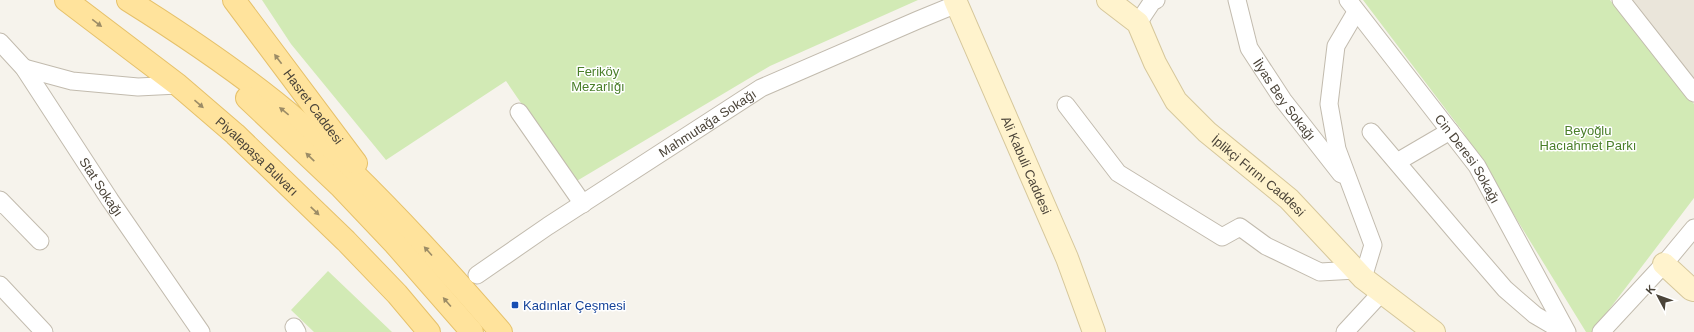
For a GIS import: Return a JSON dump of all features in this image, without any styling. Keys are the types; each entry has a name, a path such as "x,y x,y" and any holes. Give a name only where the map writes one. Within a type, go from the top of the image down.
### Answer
{"main road":[{"name":"Piyalepaşa Bulvarı","path":"66,0 178,86 235,134 346,241 405,302 429,332"},
{"path":"124,0 250,101 340,186 384,232 472,332"},
{"path":"128,0 182,34 246,81 299,123 394,213 501,332"},
{"name":"Hasret Caddesi","path":"234,0 394,213"},
{"path":"405,302 414,332"}],"street":[{"name":"İplikçi Fırını Caddesi","path":"1108,0 1138,23 1155,63 1176,101 1207,132 1289,199 1359,274 1434,332"},
{"path":"1138,23 1152,2 1156,0"},
{"name":"İlyas Bey Sokağı","path":"1237,0 1249,48 1283,100 1352,189"},
{"path":"1621,0 1694,93"},
{"name":"Mahmutağa Sokağı","path":"477,275 761,88 956,2"},
{"name":"Ali Kabuli Caddesi","path":"956,2 1067,258 1094,332"},
{"path":"1066,105 1118,173 1222,237 1240,227 1266,246 1320,272 1359,274 1373,244 1337,149 1329,104 1336,46 1352,6"},
{"name":"Cin Deresi Sokağı","path":"1352,6 1477,166 1567,332"},
{"name":"Stat Sokağı","path":"0,42 24,68 110,200 201,332"},
{"path":"24,68 72,81 138,87 178,86"},
{"path":"519,112 583,204"},
{"path":"1397,162 1450,131"},
{"path":"1371,132 1457,234 1506,289 1535,315 1564,332"},
{"path":"0,200 40,241"},
{"path":"1601,332 1664,264 1694,228"},
{"path":"1664,264 1693,294"},
{"path":"0,285 44,332"},
{"path":"1345,332 1382,292"}],"shaded area":[{"path":"1624,0 1694,0 1694,89"}],"green space":[{"name":"Feriköy Mezarlığı","path":"262,0 918,0 770,66 575,182 506,81 386,160 291,44"},
{"name":"Beyoğlu Hacıahmet Parkı","path":"1363,0 1610,0 1694,104 1694,198 1592,332 1586,332 1463,132"},
{"path":"328,271 392,332 314,332 291,310"}],"place":[{"name":"Kadınlar Çeşmesi","path":"515,305"}]}
